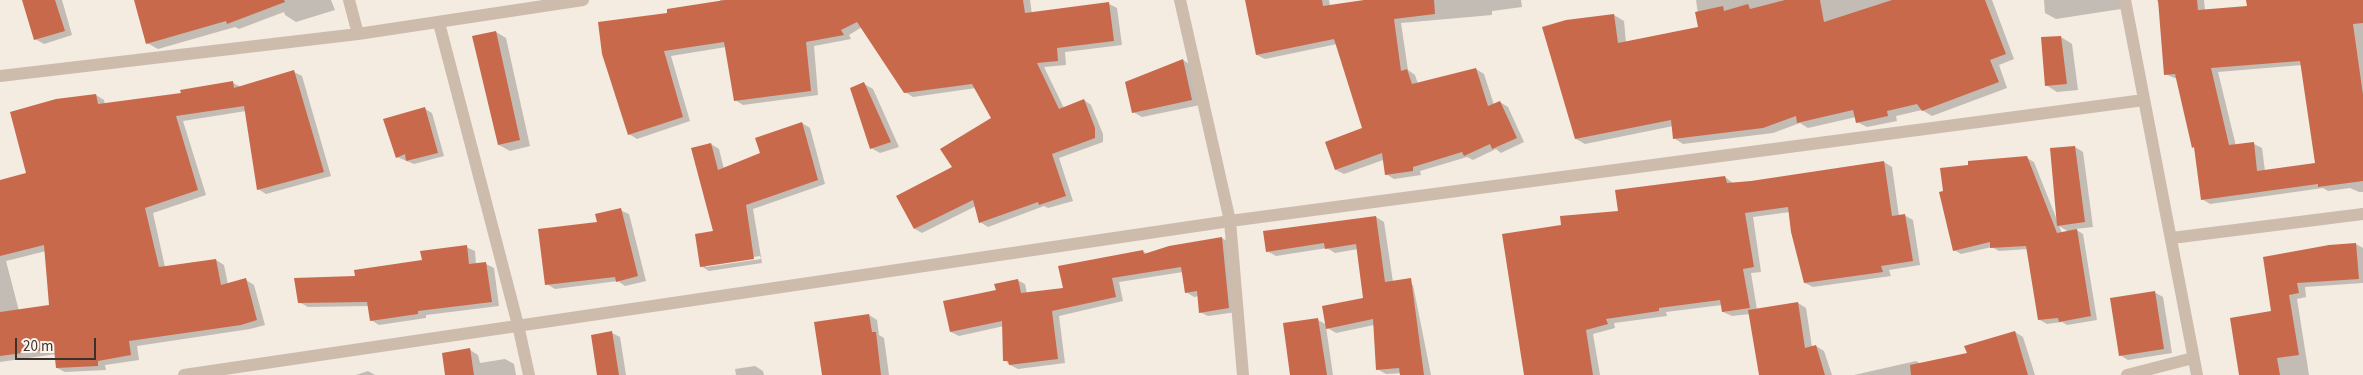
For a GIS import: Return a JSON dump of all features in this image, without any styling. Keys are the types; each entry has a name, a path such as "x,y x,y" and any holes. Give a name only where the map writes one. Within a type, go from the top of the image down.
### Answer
{"street":[{"path":"349,0 358,34"},
{"path":"0,76 358,34 583,0"},
{"path":"1180,0 1230,221 1243,375"},
{"path":"2126,0 2197,375"},
{"path":"439,23 518,325 529,375"},
{"path":"184,375 1230,221 2144,100"},
{"path":"2172,238 2363,214"},
{"path":"2127,375 2193,358"}],"building":[{"path":"22,0 55,0 65,31 34,40"},
{"path":"134,0 284,0 285,2 227,24 226,21 146,44"},
{"path":"725,0 1023,0 1025,13 1109,2 1114,41 1057,48 1058,61 1037,63 1059,109 1084,99 1095,128 1095,138 1052,154 1066,196 1039,205 1038,202 979,223 973,200 914,229 896,196 952,167 940,149 991,118 972,84 904,93 857,22 841,30 844,35 806,42 811,91 734,101 724,42 664,51 683,117 628,135 602,54 598,22 667,13 667,9"},
{"path":"1245,0 1322,0 1323,6 1364,0 1434,0 1435,14 1394,19 1401,71 1407,69 1412,84 1476,68 1488,106 1500,101 1517,138 1492,149 1490,144 1464,156 1462,152 1413,167 1413,171 1385,175 1382,153 1335,170 1325,142 1362,128 1334,39 1256,55"},
{"path":"1785,0 1820,0 1824,22 1892,0 1985,0 2006,54 1990,60 1999,82 1922,111 1917,104 1887,111 1888,116 1856,123 1853,110 1797,123 1796,116 1763,128 1673,139 1671,120 1575,139 1542,27 1566,20 1614,14 1618,43 1698,27 1695,12 1723,6 1724,11 1748,4 1750,9"},
{"path":"2158,0 2197,0 2198,10 2247,6 2246,0 2363,0 2363,23 2353,24 2363,95 2363,181 2318,187 2318,184 2201,200 2194,147 2192,148 2175,74 2164,75","holes":["2300,61 2315,163 2257,171 2254,142 2229,145 2211,68"]},
{"path":"496,31 520,140 498,145 472,36"},
{"path":"2061,36 2067,84 2045,86 2041,37"},
{"path":"1183,59 1192,100 1132,113 1125,82"},
{"path":"294,70 324,172 257,190 244,106 176,116 198,190 145,208 159,267 216,259 221,285 246,278 257,320 241,325 129,341 131,355 98,361 98,366 56,368 54,349 0,356 0,312 49,305 44,245 0,256 0,180 26,173 10,112 56,99 96,94 98,104 181,93 180,90 233,81 234,88"},
{"path":"864,82 891,142 870,149 850,88"},
{"path":"425,107 438,153 406,161 405,154 396,158 383,119"},
{"path":"802,122 818,180 746,205 754,259 700,267 695,234 713,231 691,148 711,143 718,170 760,153 755,138"},
{"path":"2075,146 2085,222 2057,226 2050,148"},
{"path":"2027,156 2057,233 2077,229 2091,316 2059,322 2058,318 2038,320 2026,246 1990,248 1990,242 1953,251 1939,192 1943,191 1940,168 1968,165 1968,161"},
{"path":"1884,161 1892,216 1905,214 1913,261 1881,266 1883,272 1804,283 1791,232 1788,207 1745,213 1754,267 1743,269 1750,308 1722,312 1720,300 1659,308 1659,311 1606,319 1608,324 1586,330 1593,375 1524,375 1502,234 1561,225 1560,216 1618,211 1615,190 1725,176 1727,183 1751,181"},
{"path":"621,208 638,276 616,282 615,277 545,285 538,229 597,222 595,214"},
{"path":"1376,216 1385,282 1411,278 1424,375 1400,375 1399,368 1376,370 1373,319 1326,329 1322,306 1363,298 1356,244 1325,249 1324,243 1266,252 1263,231"},
{"path":"1222,237 1229,308 1199,313 1197,291 1185,293 1181,267 1112,278 1116,297 1052,311 1058,359 1009,365 1008,361 1003,361 1002,321 950,332 943,301 996,290 994,284 1018,279 1021,293 1063,288 1058,266 1143,250 1144,254 1169,246"},
{"path":"2356,243 2359,279 2297,283 2299,293 2289,295 2299,355 2277,358 2280,375 2239,375 2230,318 2271,311 2263,257 2329,245"},
{"path":"467,245 469,264 486,262 492,302 418,311 418,314 370,321 367,302 298,303 294,278 355,276 354,270 422,260 420,251"},
{"path":"2155,291 2164,349 2119,356 2110,298"},
{"path":"1798,302 1805,348 1816,345 1825,375 1759,375 1748,310"},
{"path":"869,314 872,332 876,332 881,375 822,375 814,322"},
{"path":"1318,318 1327,375 1290,375 1283,323"},
{"path":"612,331 619,375 597,375 591,335"},
{"path":"2015,331 2028,375 1911,375 1910,365 1967,353 1964,346"},
{"path":"470,348 474,375 445,375 442,353"}]}
